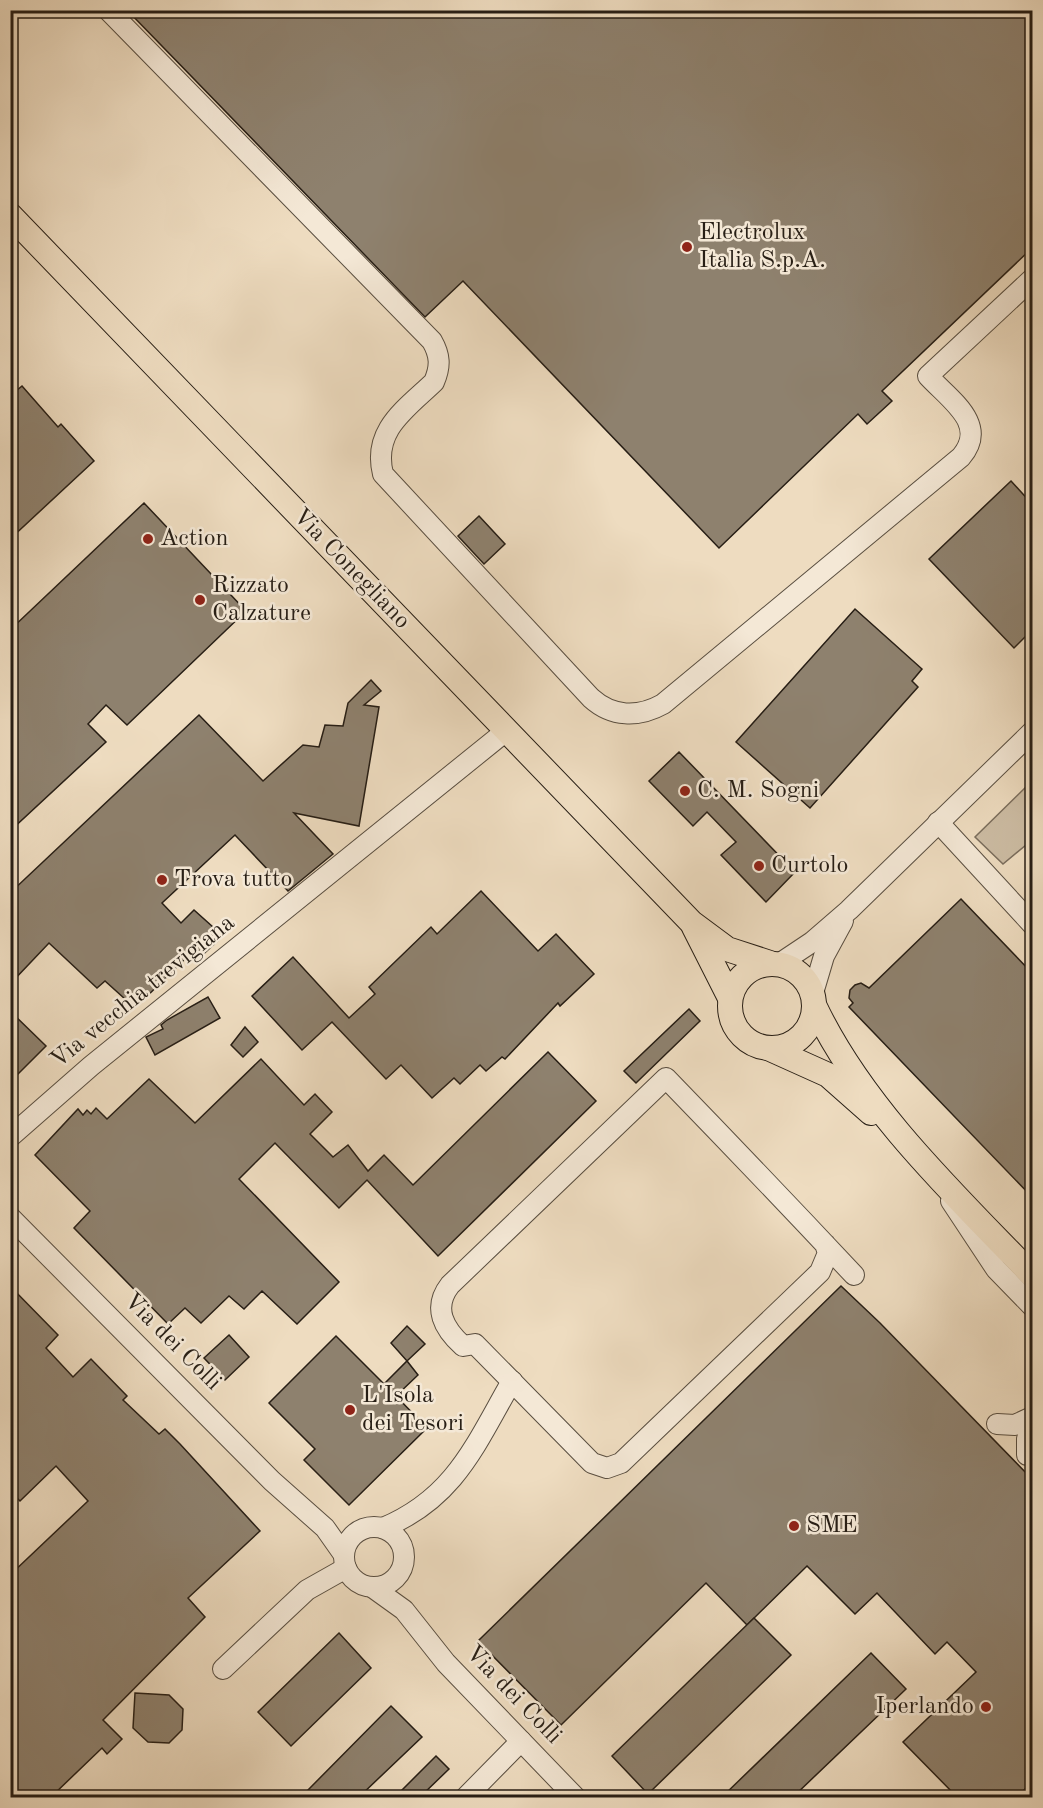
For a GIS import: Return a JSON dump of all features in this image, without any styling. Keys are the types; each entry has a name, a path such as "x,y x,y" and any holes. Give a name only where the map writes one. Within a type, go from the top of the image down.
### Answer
{"main road":[{"name":"Via Conegliano","path":"10,215 692,923 727,949 774,963"},
{"name":"Via Conegliano","path":"692,923 730,998"},
{"path":"927,1165 837,1051 800,973 774,963 756,966 744,973 735,984 730,998 730,1012 734,1025 743,1036 754,1044 828,1075 927,1165 1032,1275"},
{"path":"768,1048 782,1047 794,1042 805,1033 812,1021 814,1000"}],"street":[{"path":"108,10 432,341 437,351 438,372 434,381 391,424 383,437 380,449 383,474 591,698 609,711 644,712 663,704 961,457 972,438 971,427 966,417 928,376 1032,279"},
{"name":"Via vecchia trevigiana","path":"10,1137 91,1066 506,731"},
{"path":"774,963 812,942 849,910 1032,732"},
{"path":"938,822 1029,912"},
{"path":"814,1000 824,956 849,910"},
{"path":"820,1272 833,1270 854,1275 825,1244 666,1078 444,1293 442,1319 451,1335 463,1346 475,1344 592,1463 607,1468 614,1466 820,1272 828,1253 825,1244"},
{"path":"927,1165 989,1260 1032,1306"},
{"name":"Via dei Colli","path":"10,1217 272,1481 336,1540 345,1562 357,1581 389,1597 417,1624 446,1663 576,1797"},
{"path":"403,1549 412,1528 428,1504 460,1470 512,1381"},
{"path":"997,1424 1015,1425 1032,1417"},
{"path":"1027,1455 1027,1439 1032,1423"},
{"name":"Via dei Colli","path":"297,1503 329,1520 362,1529 383,1528"},
{"path":"383,1528 428,1504"},
{"path":"383,1528 392,1533 403,1549"},
{"path":"223,1670 307,1590 345,1562 349,1539 362,1529"},
{"name":"Via dei Colli","path":"403,1549 401,1570 406,1596 417,1624"},
{"path":"372,1587 389,1582 401,1570"},
{"path":"465,1797 521,1741"}],"shaded area":[{"path":"1032,781 1032,840 1003,864 975,837"}],"building":[{"name":"Electrolux Italia S.p.A.","path":"127,10 1032,10 1032,248 882,391 892,401 867,424 858,414 719,548 463,281 425,317"},
{"path":"22,386 58,427 61,424 94,461 10,539 10,396"},
{"path":"1011,481 1032,504 1032,630 1014,648 929,559"},
{"path":"144,503 246,611 127,725 106,705 88,724 106,742 10,831 10,630"},
{"path":"479,516 505,544 484,564 458,536"},
{"path":"855,609 922,669 912,681 918,687 810,808 736,742"},
{"path":"371,680 381,691 364,705 379,707 359,826 294,813 333,854 288,891 235,835 162,903 181,923 194,910 223,936 197,960 191,953 135,1008 105,981 97,988 49,943 10,984 10,893 199,715 263,781 303,745 319,747 325,725 343,726 348,703"},
{"path":"679,752 795,872 766,902 721,855 736,842 707,812 693,826 649,781"},
{"path":"481,891 538,951 556,934 594,974 560,1006 558,1003 505,1059 502,1057 486,1071 480,1065 460,1084 454,1078 432,1098 401,1065 386,1079 332,1022 302,1050 252,996 293,957 349,1018 375,994 369,987 431,927 437,934"},
{"path":"961,899 1032,973 1032,1197 849,1007 853,1003 849,998 850,990 855,985 861,983 869,988"},
{"path":"208,997 220,1018 155,1055 146,1037 163,1029 161,1025 167,1020"},
{"path":"689,1009 700,1021 636,1083 624,1071"},
{"path":"10,1011 46,1046 10,1082"},
{"path":"245,1027 258,1042 243,1057 231,1045"},
{"path":"548,1052 596,1101 438,1256 367,1180 339,1208 275,1143 239,1179 339,1282 297,1324 262,1291 244,1309 229,1296 201,1323 185,1308 168,1324 74,1228 90,1211 35,1155 78,1109 83,1115 87,1110 91,1114 96,1108 107,1119 149,1079 195,1123 261,1059 304,1105 315,1094 332,1112 310,1134 333,1157 348,1145 368,1171 384,1155 413,1185"},
{"path":"10,1286 58,1335 46,1348 73,1377 91,1359 127,1396 123,1400 159,1434 165,1429 260,1531 188,1598 205,1617 103,1720 122,1739 107,1754 102,1748 51,1797 10,1797 10,1575 88,1501 56,1466 20,1501 10,1491"},
{"name":"SME","path":"841,1286 1032,1479 1032,1782 1017,1797 957,1797 903,1742 976,1672 947,1642 935,1654 877,1593 855,1614 807,1566 747,1625 706,1583 561,1725 478,1641"},
{"path":"407,1326 425,1344 407,1361 391,1343"},
{"path":"229,1335 249,1357 225,1380 204,1358"},
{"path":"336,1336 384,1384 407,1361 418,1375 396,1396 427,1428 349,1505 304,1460 315,1449 269,1403"},
{"path":"754,1618 791,1655 648,1794 612,1756"},
{"path":"339,1633 371,1668 291,1746 258,1712"},
{"path":"871,1653 906,1689 793,1797 722,1797"},
{"path":"135,1693 169,1695 183,1709 182,1730 169,1743 148,1742 133,1728"},
{"path":"391,1706 422,1737 359,1797 315,1797 308,1790"},
{"path":"436,1756 449,1769 420,1797 395,1797"}],"place":[{"name":"Electrolux Italia S.p.A.","path":"687,247"},
{"name":"Action","path":"148,539"},
{"name":"Rizzato Calzature","path":"200,600"},
{"name":"C. M. Sogni","path":"685,791"},
{"name":"Curtolo","path":"759,866"},
{"name":"Trova tutto","path":"162,880"},
{"name":"L'Isola dei Tesori","path":"350,1410"},
{"name":"SME","path":"794,1526"},
{"name":"Iperlando","path":"986,1707"}]}
